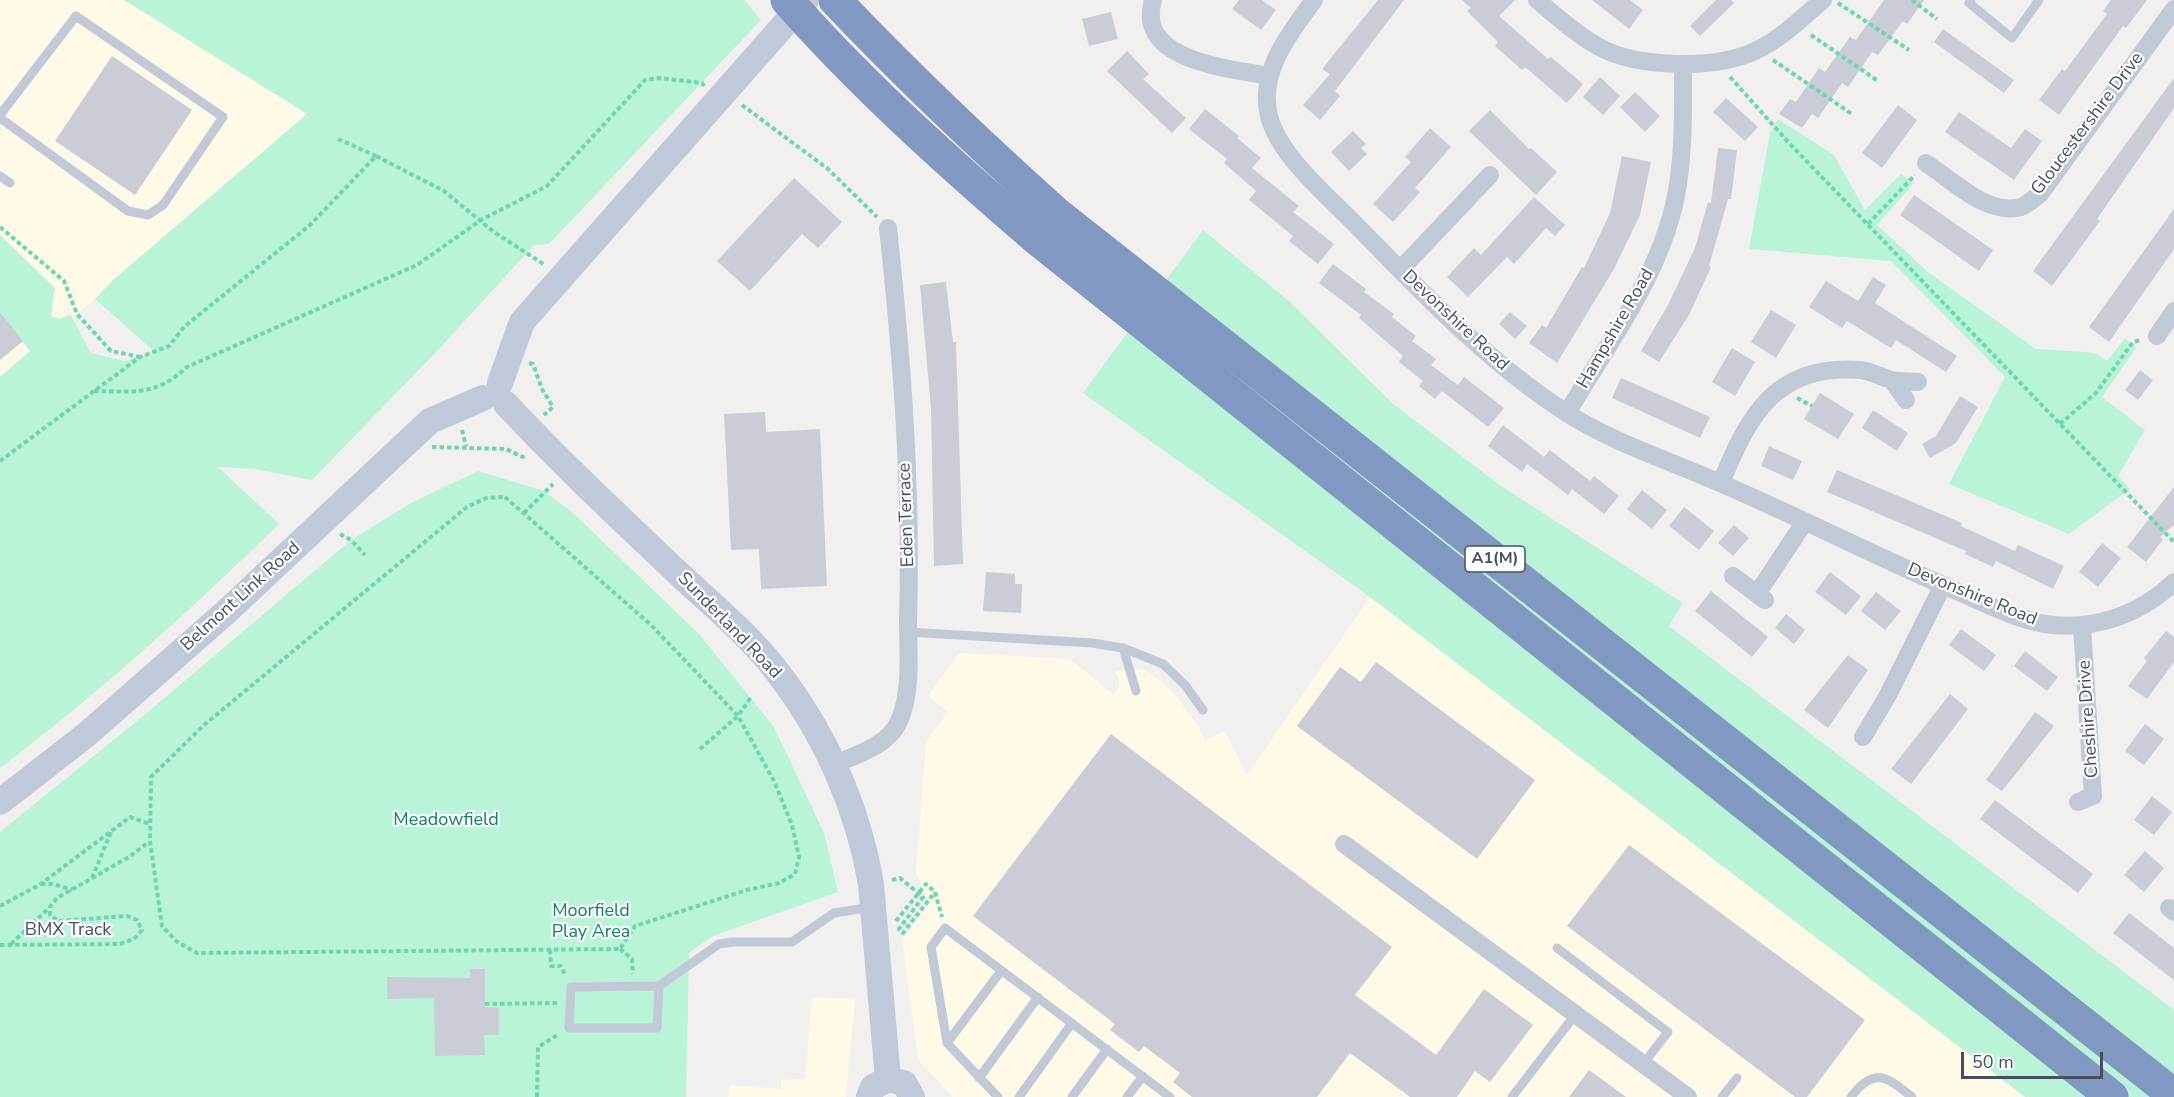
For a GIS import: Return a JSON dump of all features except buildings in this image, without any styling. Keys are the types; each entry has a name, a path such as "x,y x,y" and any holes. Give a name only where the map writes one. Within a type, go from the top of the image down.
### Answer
{"highway":[{"name":"A1(M)","path":"787,0 877,94 955,168 1036,238 2112,1097"},
{"name":"A1(M)","path":"835,0 978,144 1058,214 2174,1095"}],"street":[{"path":"496,395 522,322 561,275 806,0"},
{"path":"1153,0 1152,25 1158,38 1166,47 1184,58 1269,76"},
{"name":"Devonshire Road","path":"1314,0 1277,55 1269,76 1267,90 1269,116 1282,144 1309,177 1472,342 1521,382 1567,413 1635,449 1721,483 1804,523 1996,608 2044,624 2082,626 2137,610 2174,582"},
{"path":"1537,0 1571,29 1602,48 1635,58 1683,65 1718,63 1758,50 1796,24 1823,0"},
{"name":"Gloucestershire Drive","path":"1926,163 1987,204 2004,209 2022,207 2040,194 2174,9"},
{"name":"Hampshire Road","path":"1567,413 1646,281 1667,230 1678,185 1683,65"},
{"path":"1400,270 1490,175"},
{"name":"Eden Terrace","path":"834,764 877,744 894,731 901,718 906,689 910,571 902,377 888,228"},
{"path":"2157,336 2174,311"},
{"path":"1721,483 1746,426 1764,403 1788,383 1810,373 1833,369 1864,370 1892,380 1918,382"},
{"path":"1892,380 1906,400"},
{"name":"Belmont Link Road","path":"0,802 86,735 225,613 430,421 496,395"},
{"name":"Sunderland Road","path":"496,395 570,471 728,620 775,669 834,764 852,812 872,895 888,1079"},
{"path":"1733,576 1761,597 1804,523"},
{"path":"1863,737 1888,695 1943,585"},
{"name":"Cheshire Drive","path":"2078,802 2093,796 2082,626"},
{"path":"1344,844 1688,1097"},
{"path":"868,1097 873,1087 888,1079 904,1083 912,1097"}],"lane":[{"path":"1971,0 1969,3 2013,38 2039,0"},
{"path":"76,16 224,117 163,205 148,214 128,210 0,117 76,16"},
{"path":"0,176 10,183"},
{"path":"908,632 1092,643 1124,648 1163,664 1185,685 1203,710"},
{"path":"1124,648 1136,691"},
{"path":"659,986 657,1029 569,1028 571,987 659,986 719,944 792,942 803,938 834,913 872,895"},
{"path":"998,1097 947,1043 931,947 945,928 1170,1097"},
{"path":"1557,948 1668,1032 1643,1064"},
{"path":"947,1043 1001,971"},
{"path":"979,1078 1038,997"},
{"path":"1512,1097 1575,1015"},
{"path":"1019,1097 1072,1023"},
{"path":"1072,1097 1107,1049"},
{"path":"1127,1097 1143,1077"},
{"path":"1851,1097 1861,1085 1871,1078 1882,1077 1890,1080 1912,1097"},
{"path":"1722,1097 1737,1078"}],"path":[{"path":"1832,0 1909,50"},
{"path":"1912,0 1937,19"},
{"path":"1796,24 1878,81"},
{"path":"1758,50 1852,114"},
{"path":"1718,63 1790,144 2174,542"},
{"path":"94,391 143,391 169,383 188,367 417,265 481,220 547,186 645,80 659,78 702,83 828,170 888,228"},
{"path":"338,139 399,166 444,191 494,232 561,275"},
{"path":"0,461 140,357 169,346 184,327 310,225 376,156"},
{"path":"1868,224 1926,163"},
{"path":"0,226 64,281 77,314 111,351 140,357"},
{"path":"2060,424 2096,393 2133,342 2157,336"},
{"path":"402,445 506,449 530,460"},
{"path":"524,513 556,482 547,475"},
{"path":"620,949 635,926 747,890 780,883 795,874 800,857 792,825 774,781 738,716 651,625 505,497 486,498 466,507 204,726 151,777 150,841 162,926 176,942 197,953 620,949 632,959 633,986"},
{"path":"320,524 351,540 365,555"},
{"path":"700,749 738,716 751,697"},
{"name":"BMX Track","path":"0,906 41,884 130,817 150,824"},
{"path":"92,879 111,832"},
{"name":"BMX Track","path":"0,945 120,944 134,939 142,930 137,920 127,916 58,921 50,915 50,907 57,898 129,857 150,841"},
{"path":"872,895 900,878 923,897 898,929 903,933 935,892"},
{"path":"41,884 54,884 72,890"},
{"path":"918,894 926,884 935,892 945,928"},
{"path":"10,945 50,907"},
{"path":"550,950 551,966 561,966 571,987"},
{"path":"485,1004 570,1002"},
{"path":"537,1097 538,1047 569,1028"}],"shaded area":[{"path":"0,0 124,0 308,113 112,281 95,299 0,377"},
{"path":"1370,597 2025,1097 953,1097 918,1060 902,938 928,904 916,871 926,742 948,712 928,696 959,653 1070,659 1114,695 1119,686 1119,678 1114,671 1145,669 1173,692 1199,727 1205,740 1225,731 1247,775"},
{"path":"812,997 855,999 846,1097 728,1097 730,1085 781,1089 781,1080 805,1079"}],"green space":[{"path":"124,0 744,0 761,20 549,244 534,245 439,349 312,480 254,469 218,467 279,524 143,650 37,740 0,768 0,377 30,351 0,312 0,235 55,288 51,316 60,319 70,314 91,353 124,361 155,352 95,299 112,281 307,114"},
{"path":"1778,119 1834,155 1865,210 1901,174 1914,183 1877,225 1929,273 2036,349 2087,352 2097,354 2107,361 2125,338 2136,348 2102,397 2145,430 2118,476 2130,489 2069,534 1949,484 2005,377 1891,261 1749,249 1770,133"},
{"path":"1203,230 1289,301 1392,403 1501,486 1683,603 1669,626 2174,1010 2174,1097 2025,1097 1370,597 1083,393"},
{"name":"Meadowfield","path":"478,471 544,491 572,512 699,634 774,727 824,833 838,892 713,936 689,953 686,1097 0,1097 0,832 148,712 351,540 411,503"}],"park label":[{"name":"Moorfield Play Area","path":"591,922"}]}
